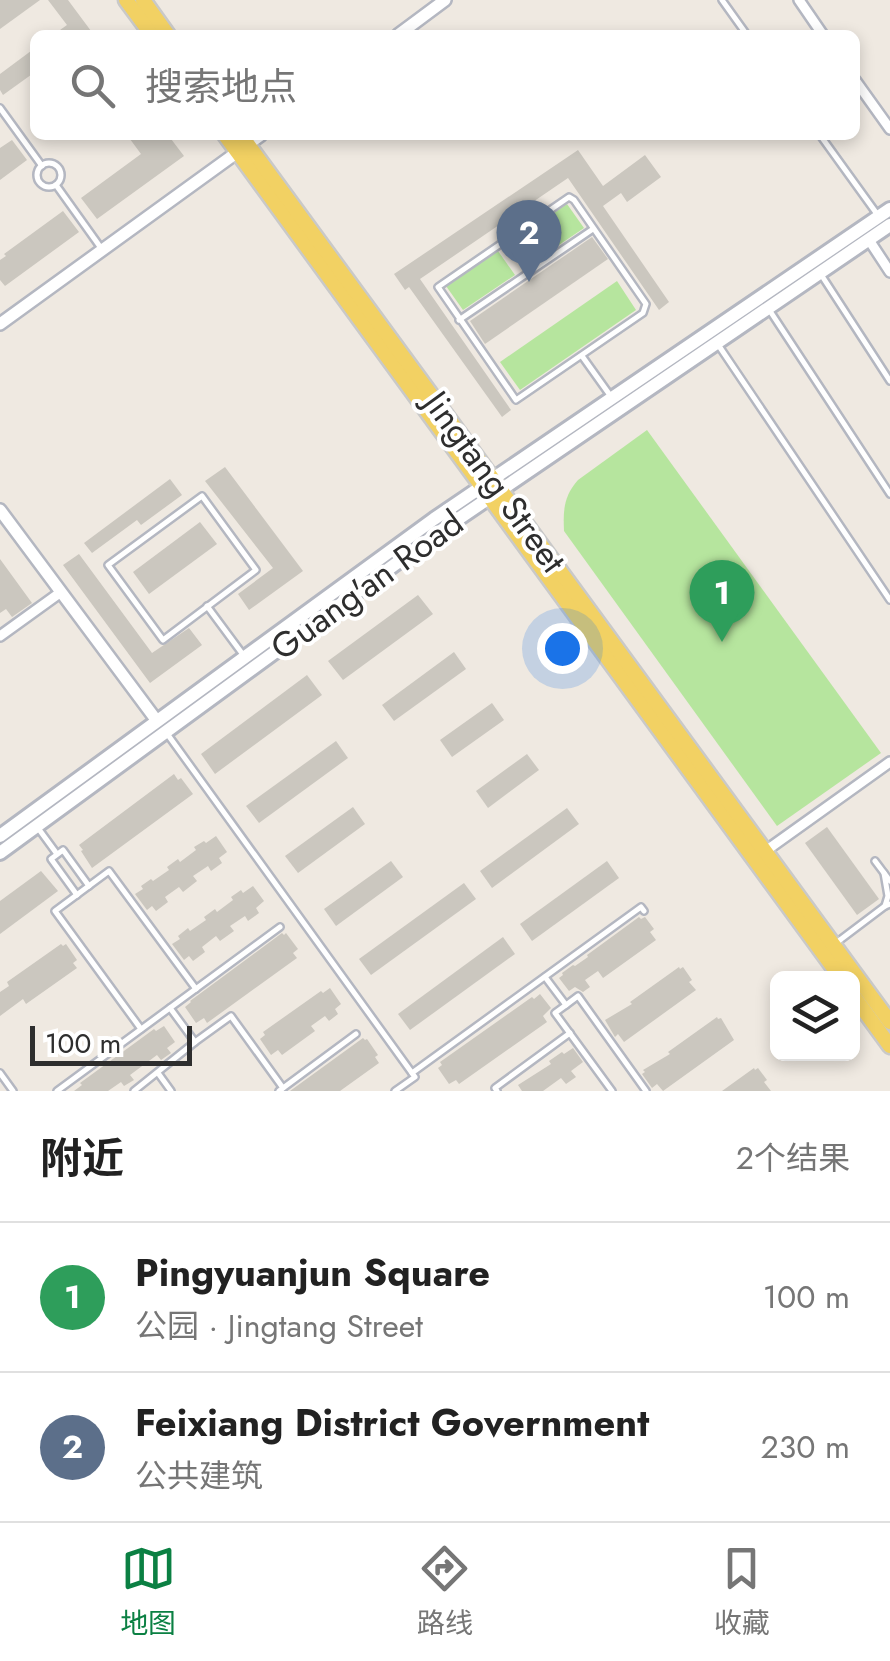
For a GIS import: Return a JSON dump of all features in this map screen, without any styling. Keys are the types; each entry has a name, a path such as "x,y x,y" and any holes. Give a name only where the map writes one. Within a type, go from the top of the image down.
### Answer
{"main road":[{"path":"126,0 148,30"},
{"path":"143,0 164,30"},
{"name":"Jingtang Street","path":"247,142 492,489 759,855 836,971"},
{"name":"Guang'an Road","path":"0,853 244,657 419,530 492,489 718,344 869,240 886,217"},
{"name":"Guang'an Road","path":"0,836 398,562 612,399 886,217"},
{"name":"Jingtang Street","path":"759,855 834,945 890,1022"},
{"path":"860,1005 890,1046"}],"street":[{"path":"405,30 444,0"},
{"path":"799,0 820,30"},
{"path":"860,87 890,129"},
{"path":"0,324 247,142"},
{"path":"869,240 890,272"},
{"path":"0,510 161,726"},
{"path":"0,636 61,592"},
{"path":"759,855 890,762"}],"lane":[{"path":"722,0 744,30"},
{"path":"0,108 42,166"},
{"path":"824,140 886,217"},
{"path":"49,163 59,168 61,177 56,185 44,186 38,181 37,172 42,166 49,163"},
{"path":"56,185 102,250"},
{"path":"569,198 594,229 646,304 642,313 516,400 438,287 569,198"},
{"path":"459,320 594,229"},
{"path":"820,273 890,381"},
{"path":"768,309 890,494"},
{"path":"718,344 890,600"},
{"path":"582,356 612,399"},
{"path":"202,496 256,570 207,606 162,640 108,566 202,496"},
{"path":"207,606 244,657"},
{"path":"161,726 415,1076 395,1091"},
{"path":"37,826 57,854"},
{"path":"77,894 51,859 63,850 90,886"},
{"path":"875,861 890,882"},
{"path":"141,1029 54,911 110,871 196,988"},
{"path":"834,945 887,905 884,873"},
{"path":"412,1073 641,907 644,911"},
{"path":"56,1091 280,927"},
{"path":"545,977 566,1005"},
{"path":"612,1091 556,1013 578,996 646,1091"},
{"path":"170,1008 196,1042"},
{"path":"171,1091 156,1071 231,1016 281,1089 356,1034"},
{"path":"496,1091 494,1088 570,1033"},
{"path":"0,1073 14,1091"},
{"path":"134,1091 158,1073"}],"green space":[{"path":"567,204 584,228 531,264 515,240"},
{"path":"498,251 515,275 463,310 446,286"},
{"path":"617,281 636,310 520,390 500,362"},
{"path":"647,430 881,753 777,826 564,531 565,503 578,480"}],"building":[{"path":"0,0 40,0 0,29"},
{"path":"48,0 68,0 90,30 60,30 67,25"},
{"path":"30,52 30,76 3,95 0,74"},
{"path":"12,140 27,160 0,180 0,148"},
{"path":"131,140 172,140 184,156 97,219 81,198 141,154"},
{"path":"578,150 603,186 645,155 661,177 627,202 621,193 603,206 669,302 659,310 568,178 420,279 511,410 502,417 409,287 405,290 394,274"},
{"path":"63,211 79,232 5,286 0,280 0,260 4,254"},
{"path":"592,237 608,259 485,344 470,321"},
{"path":"225,467 303,571 249,610 238,594 273,568 205,481"},
{"path":"170,479 182,495 141,525 137,520 92,553 84,543"},
{"path":"200,522 217,544 149,594 133,572"},
{"path":"79,554 152,653 189,628 202,645 150,683 63,565"},
{"path":"0,559 32,603 12,617 6,609 0,613"},
{"path":"418,595 433,614 343,680 328,661"},
{"path":"454,652 466,669 394,721 382,705"},
{"path":"307,675 322,695 215,774 201,754"},
{"path":"492,703 504,720 452,757 440,740"},
{"path":"336,741 348,758 259,823 246,806"},
{"path":"527,754 539,770 488,808 476,791"},
{"path":"174,774 193,794 92,868 79,845"},
{"path":"353,807 365,824 298,873 285,856"},
{"path":"567,808 579,824 492,888 480,871"},
{"path":"827,827 879,899 857,915 805,843"},
{"path":"216,836 227,852 219,858 222,863 193,876 197,881 183,892 179,887 165,897 168,902 156,911 152,906 147,910 135,894 143,889 141,886 169,870 167,867 178,859 180,862 196,850 194,847"},
{"path":"391,861 403,877 336,926 324,909"},
{"path":"607,861 619,878 532,941 520,924"},
{"path":"41,871 58,891 0,934 0,901"},
{"path":"464,883 476,899 371,975 359,959"},
{"path":"253,886 264,901 256,908 259,913 230,926 234,931 220,941 216,936 193,961 189,956 184,960 172,944 180,939 178,936 206,920 204,917 215,909 217,912 241,890 243,893"},
{"path":"639,917 645,917 654,929 650,932 656,940 603,978 598,971 585,980 590,987 583,992 575,987 569,991 559,978 562,973"},
{"path":"282,933 298,949 293,953 297,958 207,1023 204,1018 196,1023 185,1007 190,1001"},
{"path":"503,937 515,954 410,1030 398,1014"},
{"path":"66,944 77,960 73,963 77,968 26,1004 23,999 0,1016 0,992 9,986 7,982"},
{"path":"683,967 696,990 624,1042 618,1034 615,1037 605,1020"},
{"path":"330,988 341,1004 335,1009 338,1014 329,1021 325,1016 311,1026 315,1031 282,1055 278,1050 271,1055 260,1039 265,1035 263,1032"},
{"path":"540,994 551,1008 543,1016 547,1022 459,1084 456,1080 449,1084 438,1068 440,1062"},
{"path":"717,1017 734,1040 663,1091 657,1084 652,1088 643,1070"},
{"path":"164,1026 175,1042 167,1048 171,1053 161,1060 157,1055 130,1075 134,1080 124,1086 121,1082 108,1091 74,1091 154,1029"},
{"path":"363,1038 378,1055 375,1057 379,1063 340,1091 290,1091"},
{"path":"573,1048 583,1062 571,1071 576,1077 566,1084 561,1078 543,1091 522,1091 518,1085"},
{"path":"754,1068 767,1080 764,1082 771,1091 722,1091"}],"place":[{"name":"Feixiang District Government","path":"529,282"},
{"name":"Pingyuanjun Square","path":"722,642"}]}
